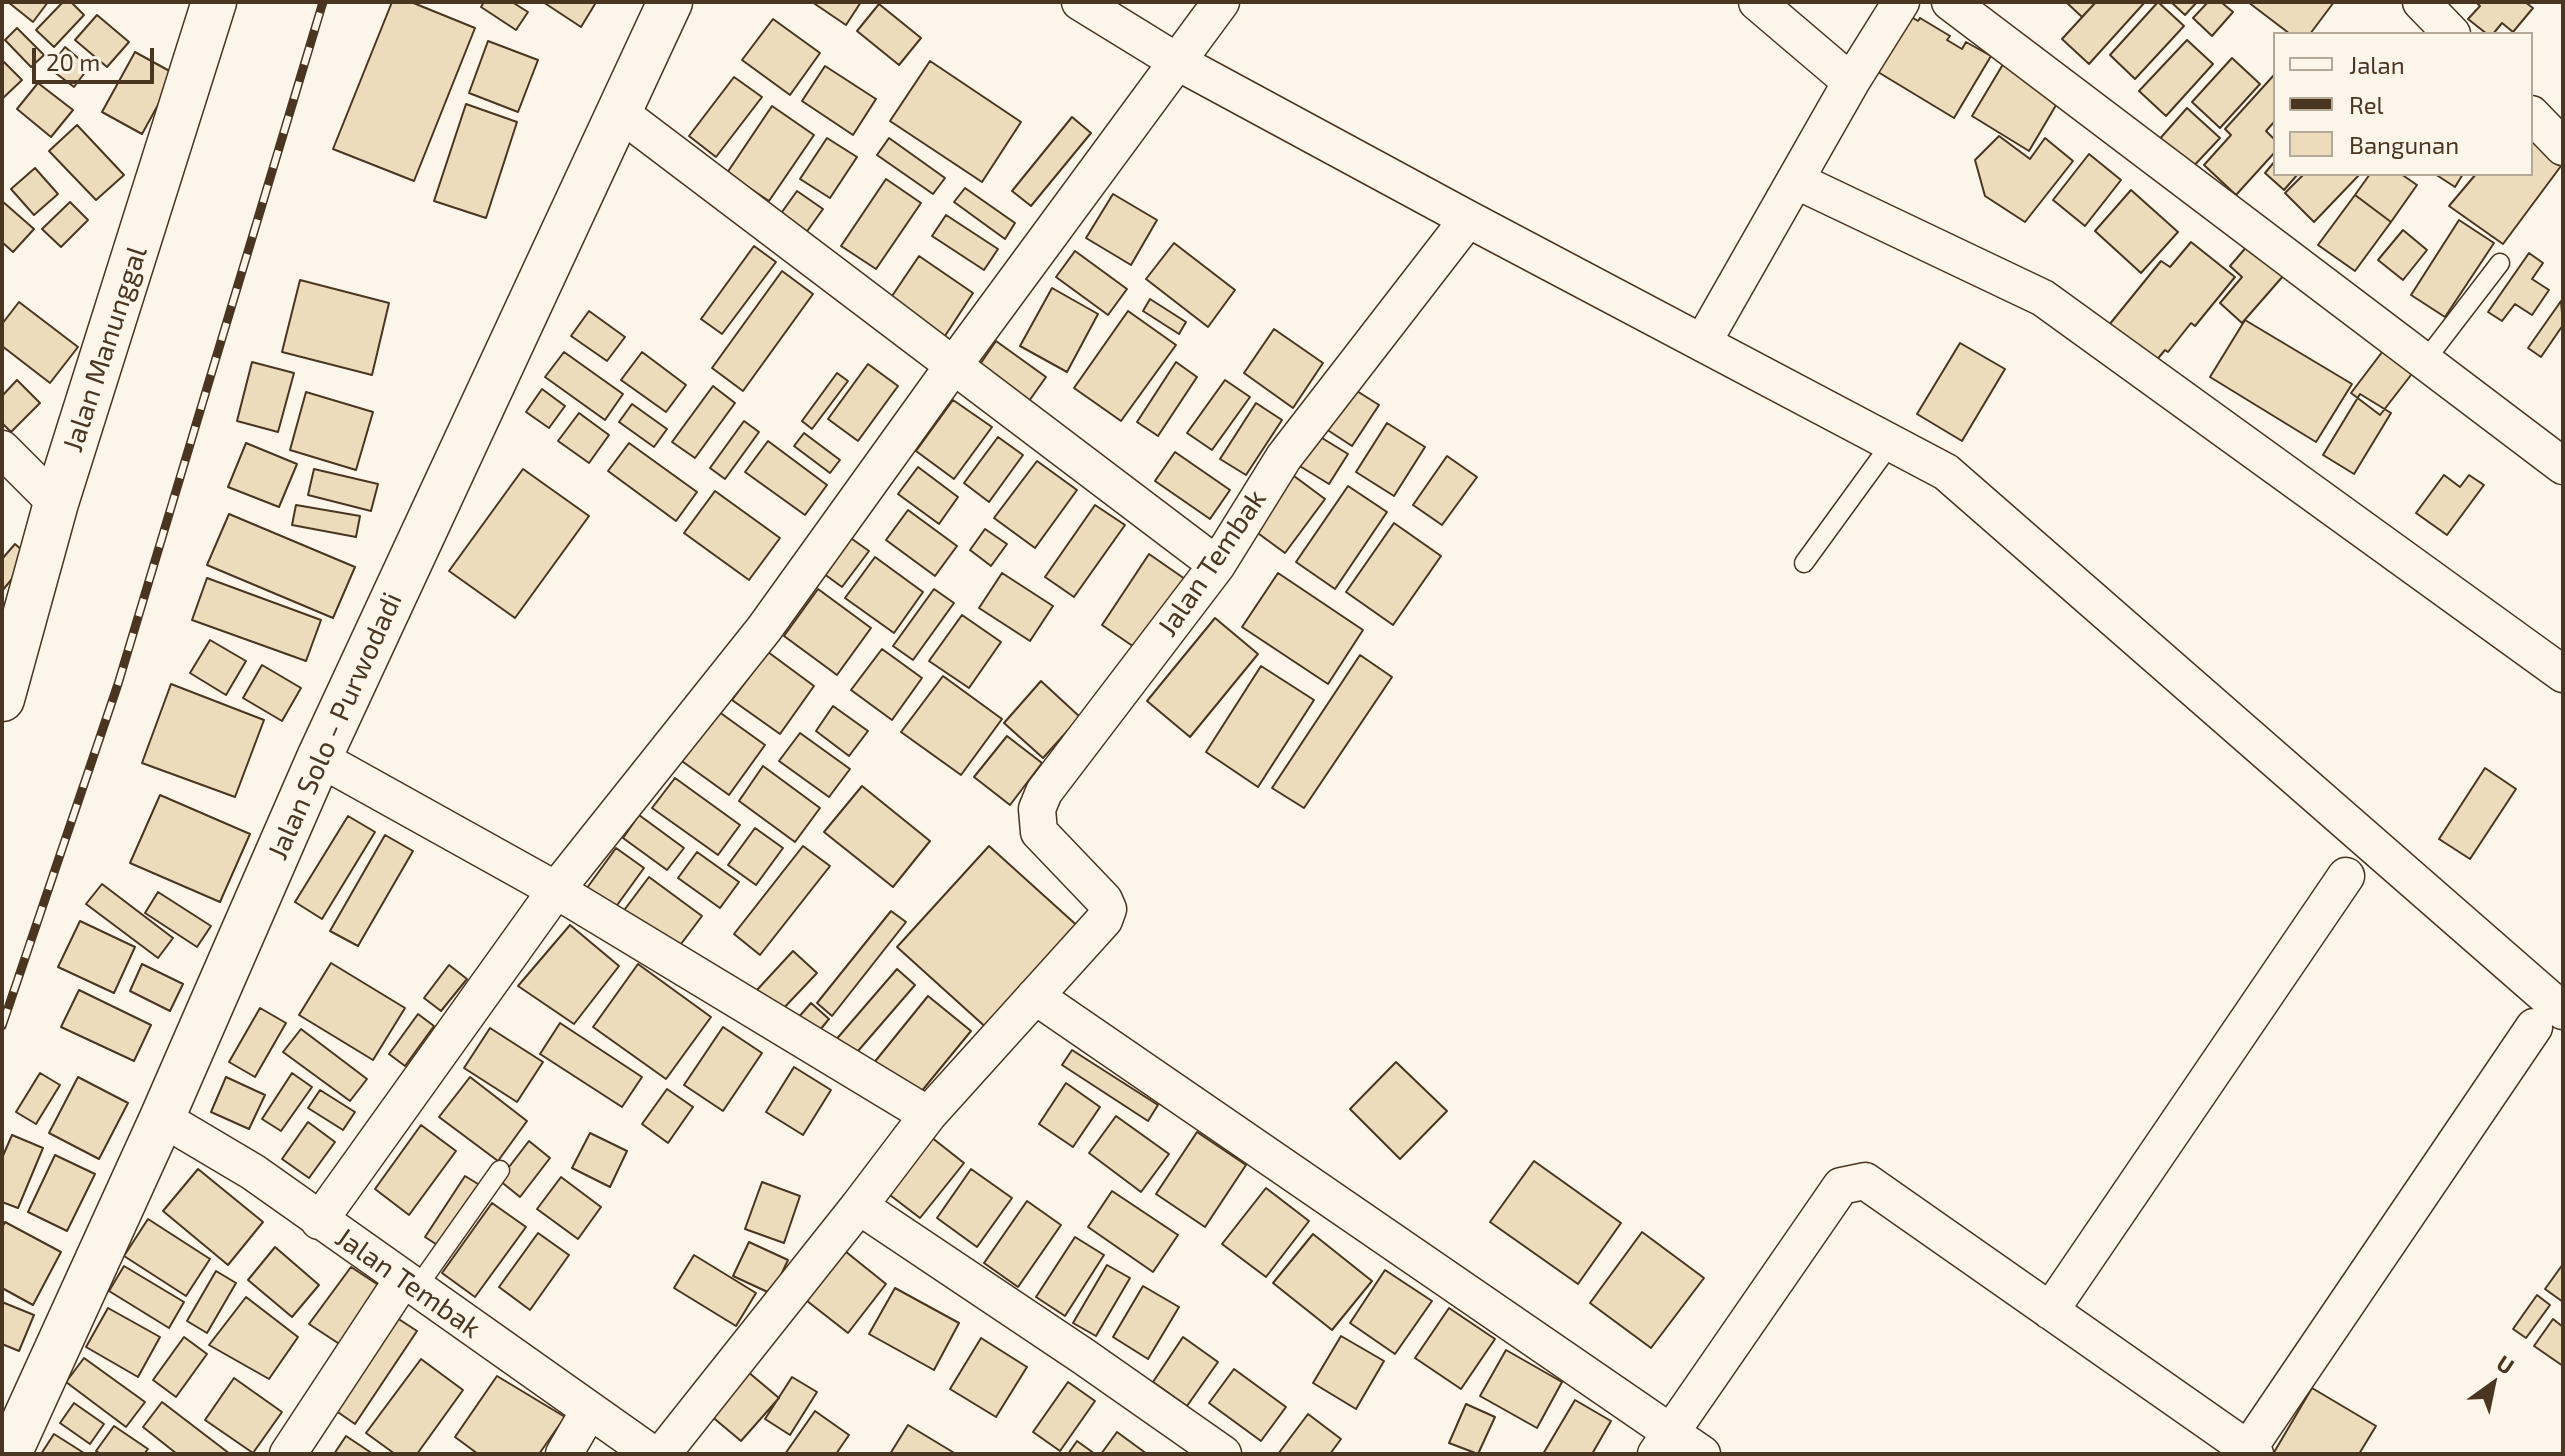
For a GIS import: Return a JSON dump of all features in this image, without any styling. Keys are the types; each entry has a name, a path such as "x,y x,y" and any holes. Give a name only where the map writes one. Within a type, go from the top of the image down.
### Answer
{"main road":[{"name":"Jalan Manunggal","path":"2,699 56,503 214,2"},
{"name":"Jalan Solo - Purwodadi","path":"9,1454 162,1118 319,758 670,2"}],"street":[{"path":"1080,2 1176,61 1946,472 2548,1019 2251,1452 2210,1441 2050,1311 1865,1181 1841,1186 1663,1444"},
{"path":"319,1221 556,890 764,629 1221,2"},
{"path":"1757,2 1851,82"},
{"path":"1703,342 1851,82 1901,2"},
{"path":"1950,2 2563,466"},
{"path":"2421,2 2450,32"},
{"path":"619,112 1217,565"},
{"path":"2533,116 2563,147"},
{"path":"1795,180 2043,298 2563,674"},
{"name":"Jalan Tembak","path":"1035,996 1104,920 1108,909 1104,900 1039,832 1037,809 1044,792 1217,565 1284,457 1468,219"},
{"path":"2,449 56,503"},
{"path":"319,758 556,890 928,1115"},
{"path":"2050,1311 2346,876"},
{"path":"662,1454 928,1115 1035,996 1663,1444 1702,1454"},
{"name":"Jalan Tembak","path":"162,1118 253,1172 652,1454"},
{"path":"859,1206 1223,1454"},
{"path":"288,1454 410,1284"},
{"path":"564,1454 589,1411"}],"lane":[{"path":"2424,362 2500,263"},
{"path":"1804,563 1892,442"},
{"path":"410,1284 500,1170"}],"building":[{"path":"8,2 48,2 33,22"},
{"path":"63,2 71,2 84,15 54,47 36,30"},
{"path":"392,2 411,2 475,28 414,181 333,149"},
{"path":"484,2 512,2 528,12 516,30 481,7"},
{"path":"543,2 592,2 595,4 581,27"},
{"path":"812,2 861,2 846,25"},
{"path":"2066,2 2096,2 2082,17"},
{"path":"2096,2 2145,2 2089,64 2062,39"},
{"path":"2158,2 2184,26 2135,79 2110,55"},
{"path":"2171,2 2197,2 2185,15"},
{"path":"2208,2 2221,2 2233,12 2212,36 2193,18"},
{"path":"2248,2 2334,2 2312,32 2287,32"},
{"path":"2476,2 2525,2 2533,8 2513,32 2502,23 2495,32 2484,32 2468,19 2480,6"},
{"path":"879,4 921,38 899,65 857,31"},
{"path":"1901,11 1950,36 1947,40 1962,49 1966,42 1991,56 1954,118 1868,66"},
{"path":"97,15 129,42 107,67 75,40"},
{"path":"773,19 820,53 790,95 742,60"},
{"path":"17,28 44,55 31,67 5,40"},
{"path":"2187,40 2213,64 2166,116 2139,91"},
{"path":"488,41 538,60 518,112 469,93"},
{"path":"65,47 89,67 74,87 49,68"},
{"path":"135,52 175,74 142,134 102,112"},
{"path":"2232,58 2260,84 2220,128 2192,102"},
{"path":"2,60 22,80 2,99"},
{"path":"930,61 1021,122 982,182 890,121"},
{"path":"2005,61 2062,95 2029,151 1972,116"},
{"path":"825,66 876,99 853,135 802,101"},
{"path":"2273,76 2273,123 2266,131 2273,138 2273,154 2236,195 2204,165 2231,135 2225,129"},
{"path":"734,77 762,97 716,157 689,136"},
{"path":"38,83 73,110 51,137 17,109"},
{"path":"466,104 517,122 486,218 434,201"},
{"path":"772,106 814,135 769,201 727,173"},
{"path":"2187,108 2220,138 2189,171 2157,142"},
{"path":"1072,117 1091,133 1031,206 1012,191"},
{"path":"77,125 124,175 96,200 49,151"},
{"path":"1999,136 2030,159 2045,138 2073,161 2025,222 1985,196 1975,160"},
{"path":"827,138 857,157 830,198 800,179"},
{"path":"889,138 945,178 933,194 877,155"},
{"path":"2533,142 2561,166 2503,244 2449,206 2474,176 2533,176"},
{"path":"2089,154 2121,180 2085,226 2053,200"},
{"path":"2273,163 2273,176 2296,176 2284,190 2265,173"},
{"path":"35,168 58,194 34,215 11,189"},
{"path":"2302,176 2358,176 2314,222 2285,193"},
{"path":"2369,176 2404,176 2417,185 2391,222 2355,195"},
{"path":"2438,176 2462,176 2455,187"},
{"path":"886,179 921,203 876,269 841,246"},
{"path":"965,188 1015,223 1005,239 954,202"},
{"path":"2131,190 2178,232 2141,273 2095,231"},
{"path":"797,191 823,209 803,237 777,219"},
{"path":"1113,194 1157,220 1131,265 1086,238"},
{"path":"2355,195 2391,222 2355,271 2318,245"},
{"path":"2,201 34,229 13,252 2,242"},
{"path":"70,202 88,220 61,247 42,229"},
{"path":"946,215 998,249 984,270 932,236"},
{"path":"2459,220 2494,243 2445,317 2411,295"},
{"path":"2403,230 2427,250 2403,280 2378,260"},
{"path":"2191,242 2235,277 2195,326 2191,323 2168,352 2165,350 2155,362 2109,325 2161,261 2170,267"},
{"path":"1174,243 1235,290 1208,327 1146,279"},
{"path":"2249,244 2284,275 2242,323 2220,303 2242,277 2230,266"},
{"path":"754,246 776,262 722,334 701,319"},
{"path":"1075,251 1127,289 1108,315 1056,277"},
{"path":"2529,253 2543,263 2532,279 2549,290 2532,315 2515,304 2502,321 2488,312"},
{"path":"919,256 973,293 943,339 888,302"},
{"path":"782,271 813,294 743,391 712,368"},
{"path":"300,280 389,303 372,375 282,352"},
{"path":"1052,288 1098,314 1067,372 1020,346"},
{"path":"1150,299 1186,322 1179,334 1143,311"},
{"path":"2561,301 2563,325 2541,357 2528,348"},
{"path":"19,302 78,347 50,383 2,346 2,324"},
{"path":"589,311 625,337 607,361 571,336"},
{"path":"1128,311 1176,345 1121,421 1074,388"},
{"path":"2245,320 2352,384 2316,442 2210,377"},
{"path":"1274,329 1323,363 1293,408 1244,373"},
{"path":"996,341 1046,377 1022,411 972,376"},
{"path":"1960,343 2005,369 1962,441 1917,414"},
{"path":"2389,343 2418,366 2380,415 2351,393"},
{"path":"564,352 623,394 605,420 545,377"},
{"path":"642,352 686,385 666,412 621,380"},
{"path":"252,362 294,373 278,432 237,421"},
{"path":"1176,362 1197,377 1158,436 1137,422"},
{"path":"868,364 898,386 858,441 828,419"},
{"path":"837,373 848,381 812,429 802,421"},
{"path":"17,380 40,403 11,432 2,423 2,396"},
{"path":"1225,380 1250,397 1212,450 1187,433"},
{"path":"713,386 735,403 695,458 672,442"},
{"path":"1349,386 1379,405 1352,446 1323,427"},
{"path":"542,389 565,406 549,428 526,412"},
{"path":"306,392 373,412 356,470 290,450"},
{"path":"2360,394 2391,413 2354,474 2323,455"},
{"path":"953,400 992,427 954,479 916,451"},
{"path":"1256,403 1282,420 1246,475 1220,459"},
{"path":"632,404 667,429 654,447 619,422"},
{"path":"579,413 609,435 589,463 558,441"},
{"path":"744,421 759,432 725,479 710,468"},
{"path":"1387,423 1425,447 1394,496 1356,472"},
{"path":"804,433 840,460 830,473 794,446"},
{"path":"1317,435 1348,454 1329,484 1298,465"},
{"path":"998,437 1023,455 989,502 964,483"},
{"path":"768,441 827,485 805,515 745,472"},
{"path":"246,443 297,464 279,507 228,487"},
{"path":"629,443 697,492 676,521 608,471"},
{"path":"1175,452 1230,490 1210,519 1155,481"},
{"path":"1447,456 1477,477 1442,525 1413,505"},
{"path":"1037,461 1077,490 1035,548 994,518"},
{"path":"918,467 958,497 939,524 898,494"},
{"path":"314,469 378,484 371,511 308,495"},
{"path":"523,469 589,516 515,618 449,571"},
{"path":"2444,475 2460,487 2469,475 2484,485 2447,535 2416,513"},
{"path":"1294,476 1325,499 1285,553 1255,531"},
{"path":"1348,486 1387,512 1335,589 1296,562"},
{"path":"715,491 780,538 749,580 684,533"},
{"path":"296,505 360,516 356,537 292,525"},
{"path":"1095,505 1125,525 1074,597 1045,577"},
{"path":"908,510 957,546 935,576 886,540"},
{"path":"229,514 355,567 333,618 207,565"},
{"path":"1394,523 1441,556 1393,625 1346,592"},
{"path":"838,529 869,551 842,587 812,565"},
{"path":"985,529 1007,544 991,566 970,550"},
{"path":"15,544 30,557 2,591 2,559"},
{"path":"1149,554 1185,579 1137,649 1102,625"},
{"path":"875,557 923,592 894,633 845,598"},
{"path":"1002,573 1053,606 1030,641 979,608"},
{"path":"1278,573 1363,630 1328,684 1242,627"},
{"path":"207,578 321,620 306,661 192,620"},
{"path":"818,589 871,628 837,675 784,636"},
{"path":"934,589 954,603 913,660 893,646"},
{"path":"962,615 1001,642 969,688 929,661"},
{"path":"1215,618 1258,654 1190,737 1147,701"},
{"path":"210,640 246,661 226,695 190,673"},
{"path":"882,649 922,678 892,720 851,690"},
{"path":"768,652 814,686 780,734 732,700"},
{"path":"1360,655 1392,677 1304,808 1272,788"},
{"path":"262,665 301,688 282,721 243,698"},
{"path":"1261,666 1314,700 1258,787 1206,752"},
{"path":"943,676 1002,719 961,775 901,732"},
{"path":"1041,681 1080,717 1043,758 1004,723"},
{"path":"171,684 264,720 235,797 142,763"},
{"path":"833,706 868,731 849,756 816,731"},
{"path":"715,709 765,745 729,795 679,759"},
{"path":"800,733 850,769 829,797 779,761"},
{"path":"1007,736 1042,763 1010,805 974,777"},
{"path":"763,766 820,808 795,842 739,801"},
{"path":"2485,768 2516,789 2470,859 2439,839"},
{"path":"675,778 740,825 718,855 652,808"},
{"path":"862,786 930,841 893,887 824,832"},
{"path":"160,795 250,834 220,902 130,863"},
{"path":"639,815 684,848 667,870 623,838"},
{"path":"348,816 375,832 322,919 295,902"},
{"path":"755,828 783,848 756,885 728,865"},
{"path":"385,835 413,851 358,946 330,931"},
{"path":"803,846 830,866 760,955 734,934"},
{"path":"989,846 1082,930 990,1031 897,947"},
{"path":"616,848 644,868 615,908 587,888"},
{"path":"697,852 739,882 720,908 678,878"},
{"path":"649,877 702,916 675,952 622,913"},
{"path":"102,884 173,938 158,958 86,904"},
{"path":"158,892 211,926 197,947 145,913"},
{"path":"891,911 906,922 832,1016 817,1003"},
{"path":"80,921 135,947 114,993 58,967"},
{"path":"570,925 619,966 574,1024 518,986"},
{"path":"793,951 817,973 780,1012 756,991"},
{"path":"331,963 405,1008 373,1060 299,1015"},
{"path":"142,964 183,984 170,1011 130,991"},
{"path":"638,964 711,1017 666,1079 593,1027"},
{"path":"449,965 467,979 441,1011 424,998"},
{"path":"897,969 915,985 852,1058 834,1042"},
{"path":"79,990 151,1025 134,1061 61,1027"},
{"path":"928,996 971,1031 916,1098 873,1064"},
{"path":"811,1003 829,1019 810,1042 791,1026"},
{"path":"260,1008 286,1023 255,1077 229,1062"},
{"path":"418,1014 434,1026 405,1066 389,1054"},
{"path":"560,1023 642,1077 622,1107 540,1054"},
{"path":"723,1027 762,1053 723,1111 684,1085"},
{"path":"490,1028 543,1062 517,1102 464,1068"},
{"path":"301,1029 367,1079 350,1101 283,1052"},
{"path":"1072,1050 1158,1105 1148,1121 1062,1065"},
{"path":"1396,1062 1447,1111 1400,1159 1350,1109"},
{"path":"794,1067 831,1090 803,1135 766,1112"},
{"path":"40,1073 60,1085 36,1124 16,1112"},
{"path":"292,1073 312,1087 281,1131 262,1119"},
{"path":"78,1077 128,1103 99,1159 49,1133"},
{"path":"226,1077 265,1095 249,1129 211,1112"},
{"path":"470,1077 527,1121 498,1161 439,1117"},
{"path":"1066,1083 1100,1107 1073,1147 1039,1124"},
{"path":"667,1089 693,1107 668,1143 642,1124"},
{"path":"320,1090 355,1112 343,1130 308,1108"},
{"path":"1116,1116 1169,1154 1141,1192 1089,1153"},
{"path":"308,1122 335,1142 309,1178 282,1159"},
{"path":"421,1125 456,1151 409,1215 375,1189"},
{"path":"1197,1132 1246,1165 1205,1227 1156,1194"},
{"path":"590,1133 627,1151 610,1187 572,1168"},
{"path":"12,1135 43,1148 18,1208 2,1202 2,1158"},
{"path":"931,1137 964,1163 920,1218 886,1192"},
{"path":"529,1141 550,1158 520,1197 499,1180"},
{"path":"55,1155 95,1174 67,1231 28,1212"},
{"path":"1534,1161 1621,1223 1578,1284 1490,1222"},
{"path":"198,1169 263,1222 228,1265 163,1211"},
{"path":"971,1169 1012,1198 977,1247 937,1218"},
{"path":"465,1176 483,1187 442,1248 425,1237"},
{"path":"561,1177 601,1207 578,1239 537,1209"},
{"path":"762,1182 800,1196 784,1243 745,1229"},
{"path":"1266,1188 1309,1221 1266,1277 1222,1244"},
{"path":"1112,1191 1178,1235 1153,1272 1088,1227"},
{"path":"1027,1201 1061,1225 1018,1287 984,1263"},
{"path":"492,1203 526,1227 475,1297 442,1273"},
{"path":"148,1219 210,1259 186,1296 124,1256"},
{"path":"5,1222 61,1252 33,1305 2,1288 2,1228"},
{"path":"1642,1232 1704,1278 1651,1348 1590,1303"},
{"path":"538,1233 569,1255 530,1310 499,1287"},
{"path":"1313,1234 1372,1281 1332,1330 1273,1283"},
{"path":"1075,1237 1104,1255 1065,1316 1036,1297"},
{"path":"749,1242 788,1260 772,1294 733,1276"},
{"path":"275,1247 319,1285 292,1317 248,1280"},
{"path":"840,1247 886,1284 848,1333 802,1297"},
{"path":"694,1255 756,1293 736,1326 674,1288"},
{"path":"2563,1264 2563,1302 2545,1289"},
{"path":"1107,1265 1130,1278 1096,1336 1073,1323"},
{"path":"124,1266 184,1302 169,1328 109,1291"},
{"path":"351,1267 386,1290 347,1349 309,1324"},
{"path":"1385,1270 1432,1301 1395,1354 1350,1323"},
{"path":"216,1271 236,1283 207,1333 187,1321"},
{"path":"1143,1286 1179,1307 1148,1359 1113,1337"},
{"path":"895,1288 959,1323 934,1370 869,1334"},
{"path":"2537,1295 2550,1305 2526,1338 2513,1329"},
{"path":"246,1297 298,1337 269,1379 209,1345"},
{"path":"2,1302 34,1315 19,1351 2,1344"},
{"path":"108,1308 160,1337 138,1377 86,1347"},
{"path":"1449,1308 1495,1339 1461,1389 1415,1358"},
{"path":"391,1314 417,1331 355,1424 329,1406"},
{"path":"2553,1319 2563,1327 2563,1366 2534,1346"},
{"path":"1341,1336 1384,1361 1356,1409 1313,1383"},
{"path":"184,1337 207,1354 176,1397 153,1380"},
{"path":"1183,1337 1218,1362 1187,1406 1153,1382"},
{"path":"981,1338 1027,1367 996,1417 950,1389"},
{"path":"1506,1350 1562,1382 1537,1428 1480,1396"},
{"path":"84,1358 145,1402 126,1427 66,1382"},
{"path":"421,1359 463,1390 417,1454 395,1454 366,1433"},
{"path":"1234,1369 1286,1407 1261,1441 1209,1403"},
{"path":"747,1371 779,1398 741,1441 710,1415"},
{"path":"497,1376 565,1417 539,1454 478,1454 455,1437"},
{"path":"792,1377 817,1392 790,1435 765,1419"},
{"path":"234,1378 282,1412 253,1453 205,1420"},
{"path":"1068,1382 1095,1401 1060,1451 1033,1432"},
{"path":"2312,1388 2376,1426 2359,1454 2273,1454"},
{"path":"1575,1400 1611,1421 1592,1454 1543,1454"},
{"path":"162,1402 230,1454 177,1454 143,1427"},
{"path":"74,1403 104,1424 90,1444 60,1423"},
{"path":"1466,1404 1495,1417 1478,1454 1449,1443"},
{"path":"815,1411 849,1435 836,1454 785,1454"},
{"path":"1308,1414 1341,1439 1330,1454 1278,1454"},
{"path":"908,1425 956,1454 890,1454"},
{"path":"114,1426 148,1449 144,1454 101,1454 96,1451"},
{"path":"1117,1432 1147,1454 1101,1454"},
{"path":"54,1434 84,1453 41,1454"},
{"path":"346,1436 373,1454 334,1454"},
{"path":"1077,1441 1095,1454 1068,1454"}],"railway":[{"path":"2,1026 118,684 323,2"}]}
